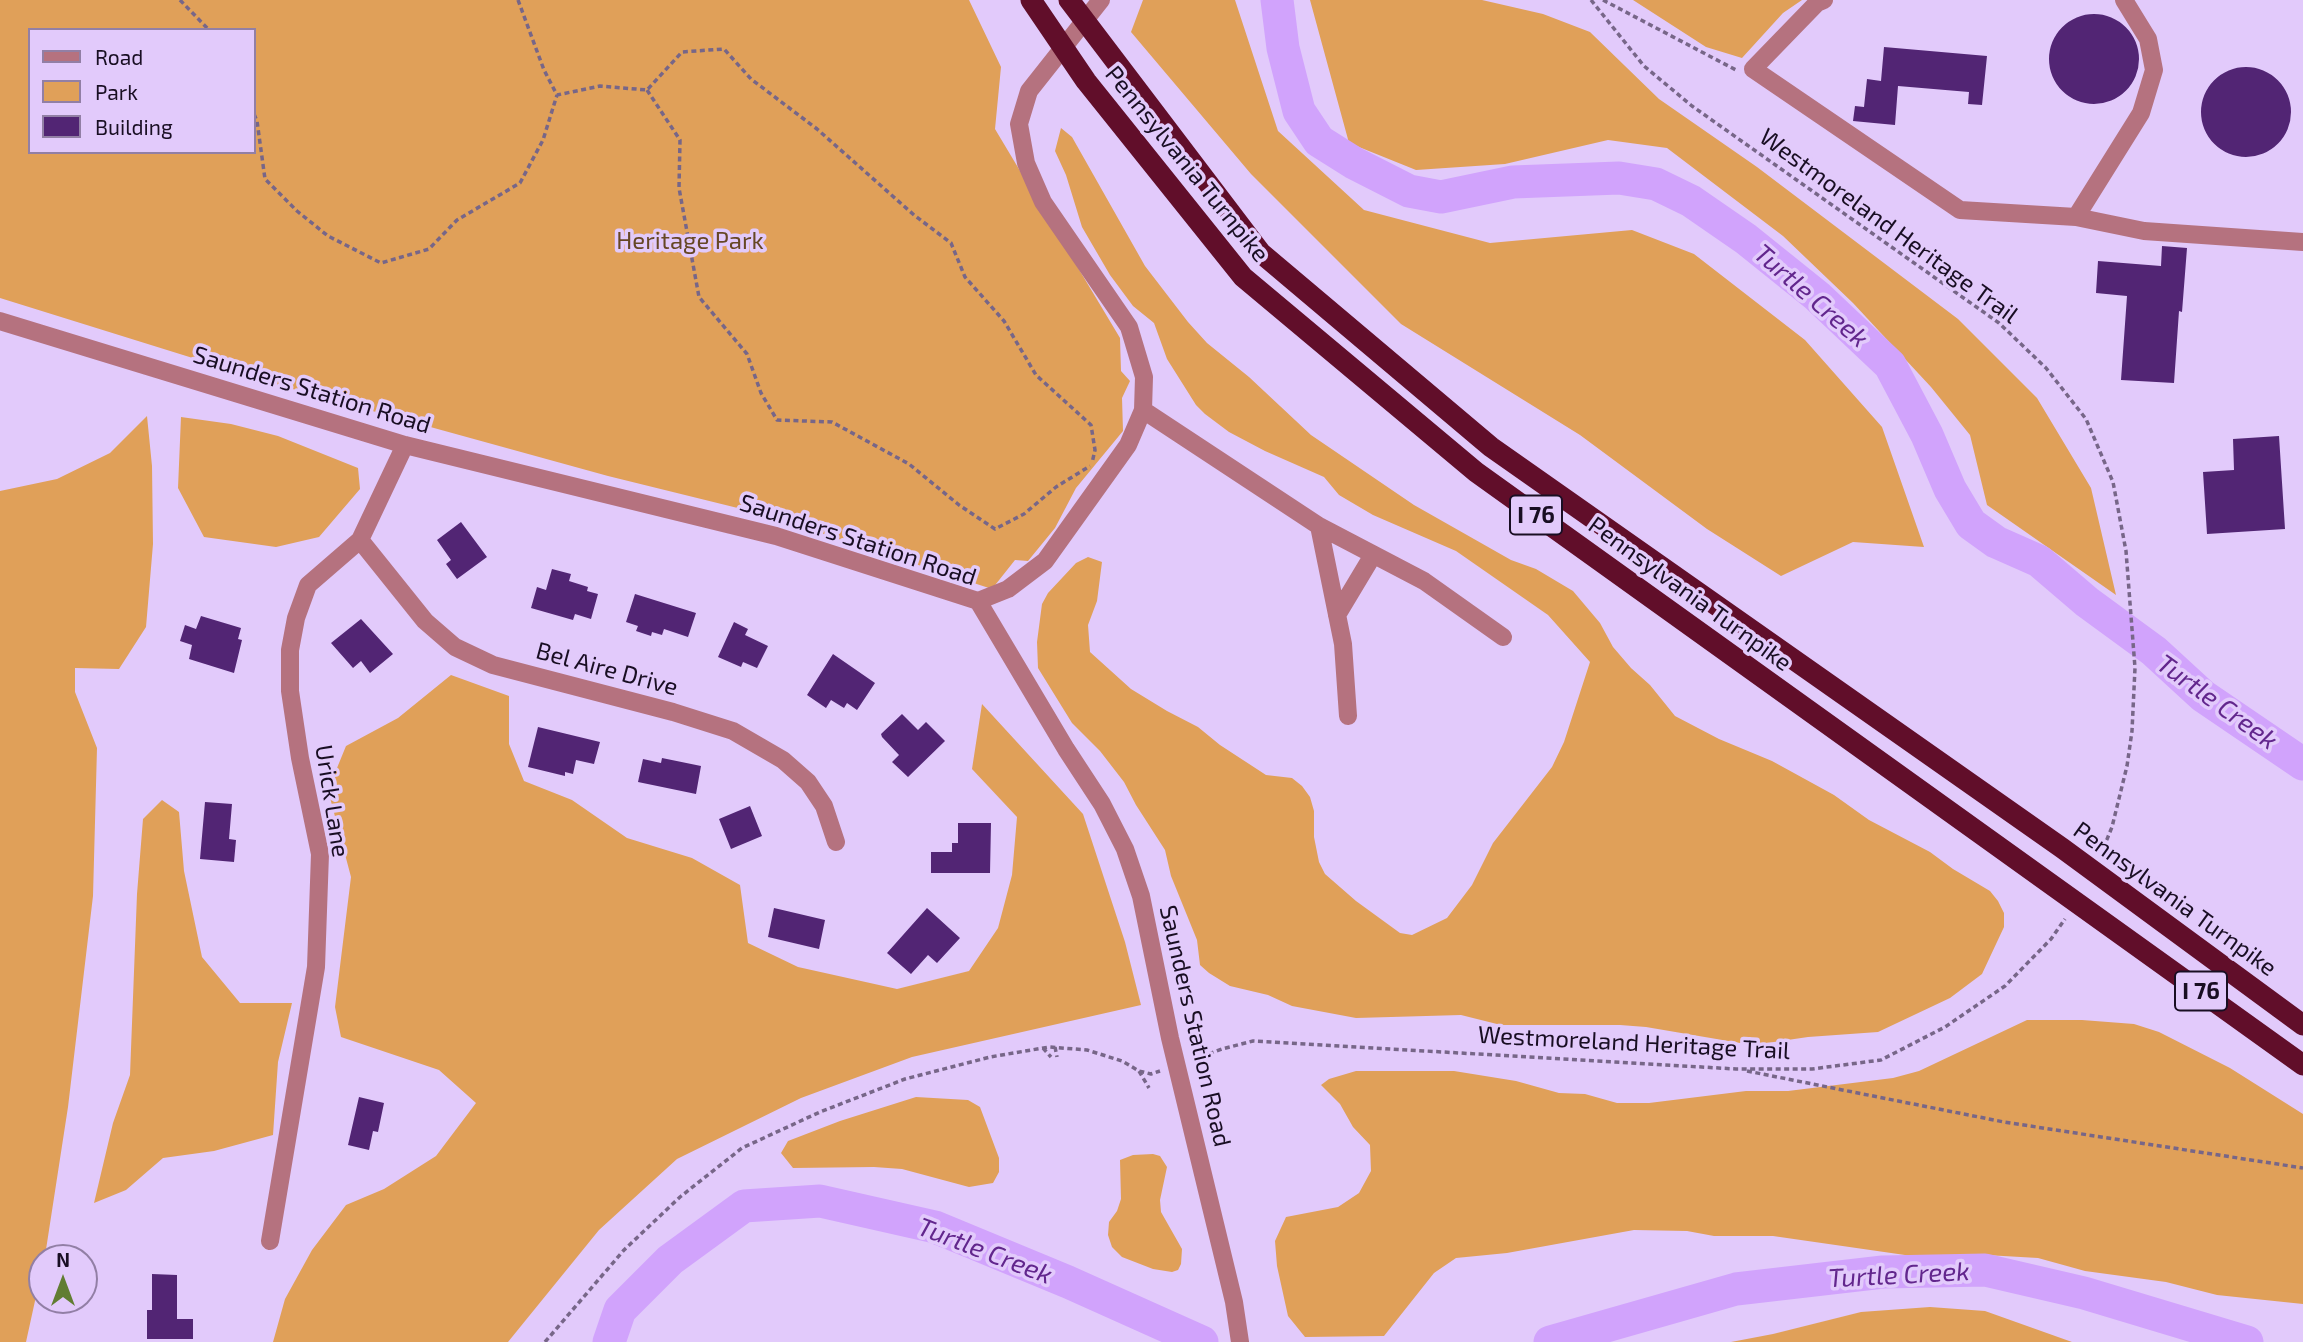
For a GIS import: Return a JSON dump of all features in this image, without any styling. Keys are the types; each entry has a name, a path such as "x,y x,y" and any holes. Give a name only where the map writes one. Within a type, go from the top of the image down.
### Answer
{"highway":[{"name":"Pennsylvania Turnpike","path":"1069,0 1261,253 1491,447 2062,848 2303,1025"},
{"name":"Pennsylvania Turnpike","path":"1033,5 1086,81 1243,277 1476,472 2303,1065"}],"street":[{"path":"978,601 1008,589 1045,561 1128,445 1143,410 1144,377 1129,327 1044,202 1026,163 1019,124 1029,91 1101,0"},
{"path":"1824,0 1817,3 1753,69 1960,210 2076,217 2144,231 2303,242"},
{"path":"2076,217 2141,113 2154,70 2148,39 2124,0"},
{"name":"Saunders Station Road","path":"0,321 405,445 776,536 978,601 1102,804 1125,849 1141,896 1176,1066 1234,1302 1240,1342"},
{"path":"1143,410 1319,526 1423,582 1503,637"},
{"name":"Urick Lane","path":"270,1241 316,967 320,855 289,691 290,650 296,618 308,585 360,540 405,445"},
{"path":"1319,526 1343,644 1348,716"},
{"name":"Bel Aire Drive","path":"360,540 425,621 455,647 494,665 673,712 733,731 783,760 808,782 824,806 835,842"},
{"path":"1337,615 1373,555"}],"path":[{"path":"180,0 207,28"},
{"path":"256,119 265,179 297,211 328,236 381,263 429,249 457,220 520,183 543,139 557,95 544,70 518,0"},
{"name":"Westmoreland Heritage Trail","path":"1591,0 1644,66 1692,106 1999,323 2046,368 2087,419 2113,482 2126,551 2135,668 2132,731 2127,766 2112,827 2098,860"},
{"path":"1603,0 1743,74 1753,69"},
{"path":"647,90 682,52 724,49 751,79 817,129 914,215 951,243 965,277 1004,321 1036,375 1091,425 1095,450 1084,506"},
{"path":"557,95 600,86 647,90"},
{"path":"647,90 680,139 679,188 699,298 747,354 761,393 777,419 832,422 909,464 959,505 995,529 1024,514 1056,487 1092,465"},
{"name":"Westmoreland Heritage Trail","path":"1139,1071 1151,1074 1253,1041 1737,1069 1812,1069 1881,1060 1945,1027 2005,986 2051,939 2066,916"},
{"path":"1043,1048 1054,1057 1055,1047"},
{"path":"545,1342 624,1250 680,1197 742,1148 820,1112 905,1079 990,1056 1055,1047 1087,1049 1122,1060 1139,1071 1149,1088"},
{"path":"1737,1069 2004,1122 2303,1168"}],"green space":[{"name":"Heritage Park","path":"0,0 969,0 1001,67 995,129 1120,338 1121,371 1130,381 1122,398 1123,431 1076,488 1055,528 1028,561 1015,560 992,589 762,514 608,476 289,388 0,298"},
{"path":"1143,0 1235,0 1278,131 1364,210 1490,243 1632,230 1694,254 1805,340 1882,427 1924,547 1853,542 1781,576 1707,529 1580,435 1401,324 1251,174 1131,32"},
{"path":"1310,0 1482,0 1543,14 1590,32 1659,99 1757,167 1958,319 2037,398 2091,488 2116,595 1987,505 1970,435 1931,387 1853,303 1783,236 1667,148 1608,140 1505,164 1416,170 1349,143"},
{"path":"1633,0 1802,0 1783,13 1742,58 1706,47"},
{"path":"1061,128 1072,137 1145,266 1188,322 1207,343 1249,377 1311,435 1414,505 1511,560 1536,569 1573,591 1600,623 1613,647 1650,685 1675,716 1719,739 1772,761 1834,795 1869,820 1930,852 1990,891 2004,913 2004,927 1982,974 1950,998 1878,1032 1767,1043 1740,1043 1620,1025 1501,1025 1461,1015 1356,1018 1292,1006 1268,995 1230,986 1200,965 1197,940 1171,876 1165,850 1124,782 1100,751 1072,723 1038,668 1037,642 1042,604 1048,593 1076,563 1088,557 1102,562 1097,601 1088,625 1090,652 1131,689 1198,727 1266,775 1292,778 1302,786 1310,797 1314,811 1314,837 1319,862 1325,874 1400,933 1412,935 1447,918 1472,885 1493,843 1552,767 1564,742 1590,662 1548,615 1456,551 1373,515 1339,495 1324,477 1229,432 1196,405 1167,359 1154,323 1133,306 1110,275 1082,227 1066,175 1055,151"},
{"path":"147,416 152,466 153,544 146,627 119,669 75,668 75,692 97,748 93,896 68,1107 47,1244 28,1244 28,1314 32,1314 26,1342 0,1342 0,491 57,479 110,453"},
{"path":"181,417 231,424 278,436 358,468 360,489 319,537 276,547 204,537 178,488"},
{"path":"451,675 509,696 509,744 524,781 572,800 627,838 692,858 740,885 748,943 798,967 897,989 969,971 998,928 1012,875 1017,817 972,769 982,704 1083,814 1125,942 1141,1005 912,1057 801,1098 677,1159 599,1230 508,1342 273,1342 285,1299 312,1250 346,1205 384,1189 436,1156 476,1103 439,1070 341,1037 335,1007 351,877 328,790 346,746 398,718"},
{"path":"162,800 179,812 184,871 202,957 240,1003 292,1003 278,1062 273,1135 214,1151 163,1158 126,1190 94,1203 113,1123 130,1075 137,894 143,819"},
{"path":"2027,1020 2134,1024 2159,1032 2230,1068 2303,1114 2303,1304 2217,1295 2166,1282 2085,1271 2038,1258 1905,1255 1773,1236 1714,1236 1687,1231 1634,1230 1507,1253 1456,1258 1434,1273 1384,1336 1305,1337 1288,1316 1277,1266 1275,1241 1286,1217 1338,1207 1359,1193 1371,1171 1370,1145 1353,1127 1340,1104 1321,1085 1329,1079 1356,1071 1454,1071 1516,1081 1559,1093 1585,1094 1617,1103 1649,1103 1746,1091 1788,1091 1893,1078 1919,1071"},
{"path":"916,1097 968,1100 980,1107 999,1158 999,1172 993,1183 969,1187 902,1169 793,1168 781,1153 788,1141"},
{"path":"1133,1155 1160,1156 1167,1167 1160,1200 1161,1212 1182,1249 1181,1264 1178,1270 1172,1272 1153,1269 1122,1257 1112,1247 1108,1235 1109,1222 1121,1199 1120,1160"},
{"path":"1930,1307 1985,1311 2072,1342 1731,1342 1861,1312"}],"building":[{"path":"2094,14 2111,17 2126,27 2136,42 2139,59 2136,76 2126,91 2111,101 2094,104 2077,101 2062,91 2052,76 2049,59 2052,42 2062,27 2077,17"},
{"path":"1884,47 1987,56 1982,105 1968,104 1969,92 1898,86 1895,125 1853,121 1855,106 1864,107 1867,79 1881,81"},
{"path":"2246,67 2263,70 2278,80 2288,95 2291,112 2288,129 2278,144 2263,154 2246,157 2229,154 2214,144 2204,129 2201,112 2204,95 2214,80 2229,70"},
{"path":"2162,246 2187,248 2174,383 2121,380 2127,296 2096,293 2098,261 2161,266"},
{"path":"2279,436 2285,529 2207,534 2203,472 2234,470 2233,439"},
{"path":"461,522 487,557 457,579 446,564 451,560 437,540"},
{"path":"552,569 571,574 569,581 588,587 587,591 598,594 591,619 575,614 573,620 531,608 537,587 546,590"},
{"path":"635,594 696,613 688,637 664,629 662,635 652,632 651,636 636,631 638,626 626,622"},
{"path":"201,616 241,628 238,639 242,640 234,673 189,659 192,645 180,641 185,625 196,629"},
{"path":"361,619 393,654 370,673 361,661 353,668 331,643"},
{"path":"734,622 748,629 745,635 768,646 757,668 743,662 741,667 718,657"},
{"path":"833,654 875,683 857,710 847,703 844,708 831,700 826,708 807,695"},
{"path":"902,714 918,730 926,722 945,741 908,777 892,762 899,755 881,734"},
{"path":"538,727 600,742 594,764 576,760 573,774 565,772 565,776 528,767"},
{"path":"662,758 701,766 696,794 638,782 643,759 661,763"},
{"path":"205,802 232,804 229,839 236,840 234,862 200,859"},
{"path":"750,806 762,836 731,849 719,819"},
{"path":"958,823 991,823 990,873 931,873 931,852 952,852 952,843 958,843"},
{"path":"774,908 825,920 819,949 768,937"},
{"path":"927,908 960,938 937,963 928,955 911,974 887,953"},
{"path":"359,1097 384,1103 378,1132 373,1131 369,1150 348,1145"},
{"path":"152,1274 177,1275 177,1319 193,1319 193,1339 147,1339 147,1310 152,1310"}],"waterway":[{"name":"Turtle Creek","path":"1277,0 1283,48 1299,111 1319,141 1354,163 1409,191 1441,197 1513,182 1619,178 1656,184 1691,201 1746,239 1817,296 1890,365 1927,435 1950,489 1971,524 1996,542 2039,561 2087,602 2154,651 2203,696 2303,764"},
{"name":"Turtle Creek","path":"609,1342 620,1310 670,1260 744,1206 820,1201 935,1227 1202,1342"},
{"name":"Turtle Creek","path":"1550,1342 1736,1289 1883,1272 1985,1270 2084,1293 2247,1342"}]}
